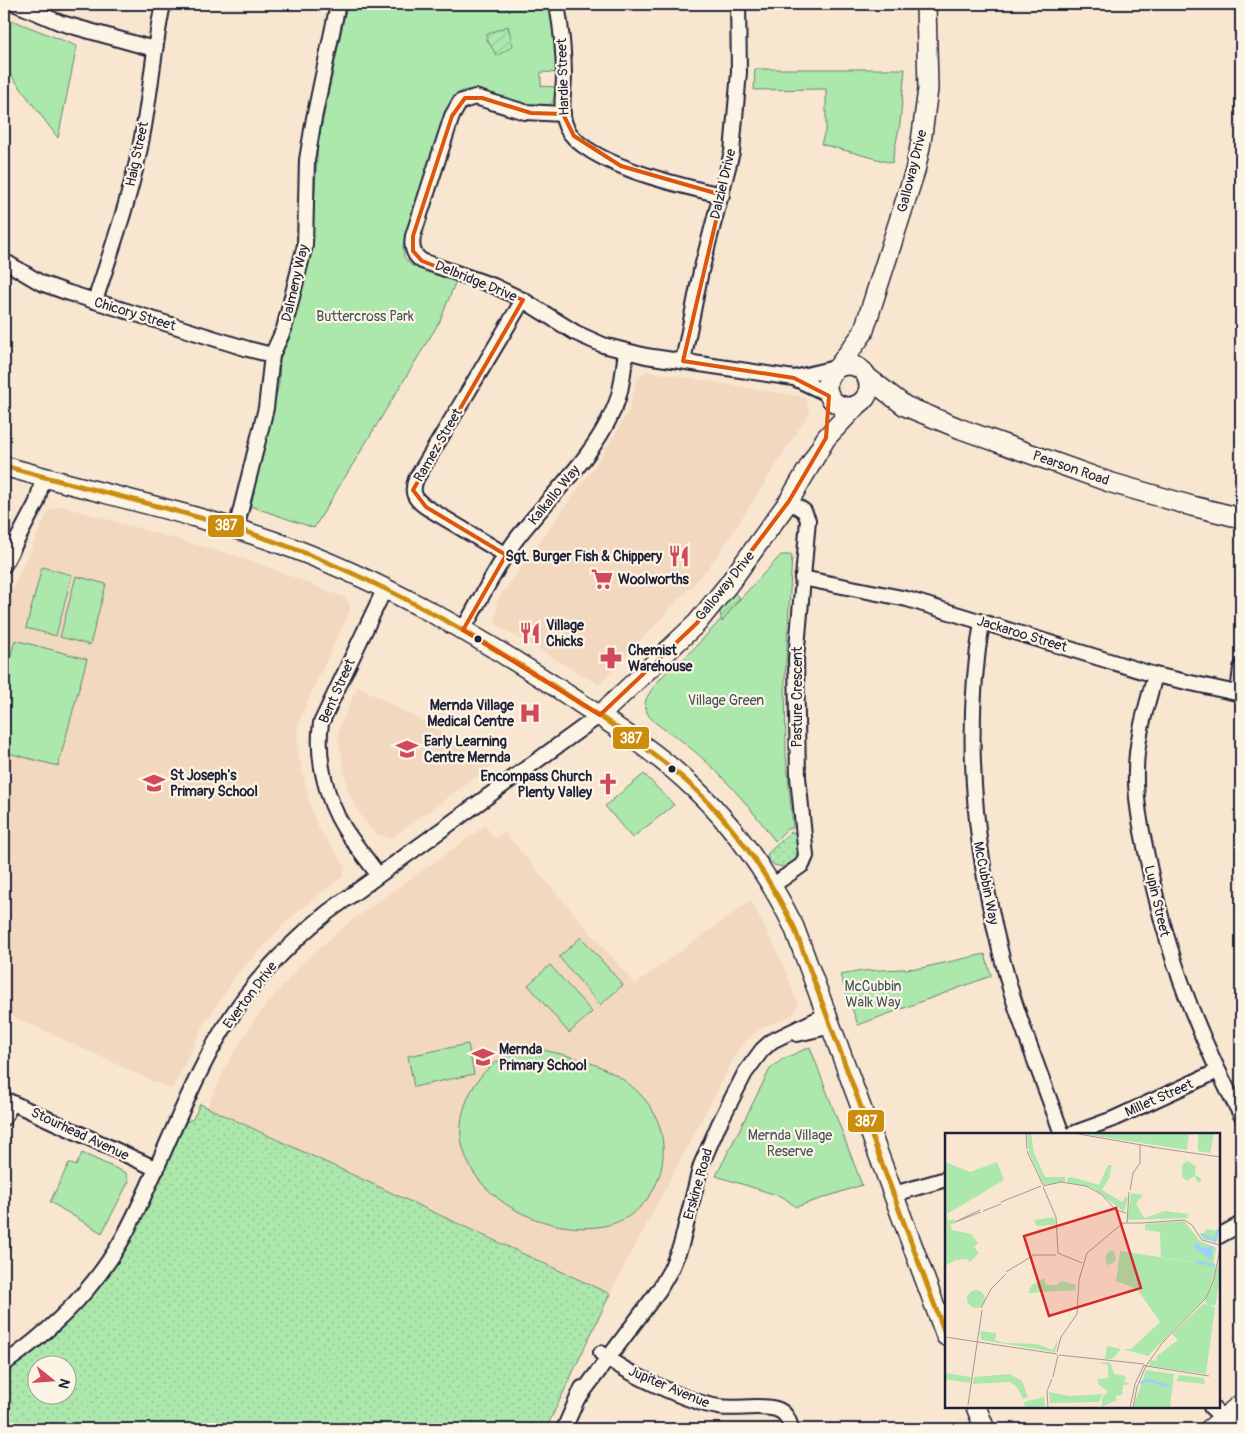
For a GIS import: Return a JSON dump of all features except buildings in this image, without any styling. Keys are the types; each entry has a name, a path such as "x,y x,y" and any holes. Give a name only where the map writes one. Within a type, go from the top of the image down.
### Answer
{"street":[{"path":"16,4 61,23 154,49"},
{"name":"Haig Street","path":"95,301 127,201 143,132 154,49 164,4"},
{"name":"Dalmeny Way","path":"236,529 266,408 271,382 272,355 284,329 305,245 307,160 338,4"},
{"name":"Hardie Street","path":"557,4 564,70 564,123 574,136 593,151 621,166 661,180 722,195"},
{"name":"Dalziel Drive","path":"683,361 701,271 732,152 737,115 738,4"},
{"name":"Galloway Drive","path":"836,368 863,333 915,171 928,89 926,4"},
{"name":"Delbridge Drive","path":"563,114 525,112 475,97 465,98 460,102 452,116 413,236 413,251 422,260 478,279 523,300 576,333 603,345 626,352 794,378 828,395"},
{"name":"Chicory Street","path":"4,261 41,283 272,355"},
{"name":"Ramez Street","path":"506,555 426,507 415,498 413,490 416,479 523,300"},
{"name":"Galloway Drive","path":"863,333 867,376"},
{"name":"Kalkallo Way","path":"463,630 506,555 521,534 559,491 603,430 619,395 626,352"},
{"path":"850,364 862,370 867,376 868,391 859,404 851,407 838,405 828,395 827,380 836,368 850,364"},
{"name":"Delbridge Drive","path":"794,378 836,368"},
{"name":"Pearson Road","path":"867,376 904,406 1030,454 1112,483 1241,518"},
{"name":"Galloway Drive","path":"826,438 828,395"},
{"name":"Galloway Drive","path":"600,715 697,622 736,576 789,501 826,438 859,404"},
{"name":"Pearson Road","path":"859,404 904,406"},
{"path":"4,466 236,529 303,552 385,588 463,630 600,715 640,742 696,789 745,845 772,886 794,927 945,1333"},
{"path":"4,565 24,523 37,502 39,476"},
{"name":"Pasture Crescent","path":"772,886 802,866 806,856 797,736 796,659 808,520 804,511 789,501"},
{"name":"Jackaroo Street","path":"802,578 907,599 1155,675 1239,694"},
{"name":"Bent Street","path":"378,875 344,829 334,810 321,761 318,740 321,723 385,588"},
{"name":"McCubbin Way","path":"982,622 976,658 971,730 979,849 994,924 1011,990 1062,1133"},
{"path":"1239,694 1241,668"},
{"name":"Lupin Street","path":"1155,675 1136,757 1141,828 1167,943 1187,1002 1218,1071 1241,1115"},
{"name":"Everton Drive","path":"4,1364 45,1332 88,1287 122,1240 215,1044 258,978 306,930 378,875 600,715"},
{"name":"Erskine Road","path":"564,1429 580,1396 585,1380 620,1331 637,1318 659,1290 671,1269 680,1245 701,1165 718,1124 745,1074 762,1050 786,1036 830,1021"},
{"name":"Millet Street","path":"1075,1133 1113,1119 1218,1071"},
{"path":"4,1118 8,1101"},
{"name":"Stourhead Avenue","path":"8,1101 157,1169"},
{"path":"895,1198 918,1195 945,1180"},
{"path":"1220,1235 1241,1224"},
{"name":"Jupiter Avenue","path":"604,1355 633,1372 705,1404 727,1408 778,1410 787,1416 791,1429"},
{"path":"1215,1418 1241,1404"},
{"path":"967,1408 972,1429"},
{"path":"976,1408 985,1429"}],"highlighted area":[{"path":"465,98 482,98 531,113 563,114 574,136 621,166 722,195 683,361 794,378 829,396 826,438 789,501 697,623 600,715 463,630 506,555 426,507 413,490 523,300 422,261 413,251 413,236 452,116"}],"shaded area":[{"path":"646,371 805,397 810,412 719,554 702,575 599,685 495,624 497,601 598,461 629,411 636,380"},
{"name":"St Joseph's Primary School","path":"61,506 253,561 346,598 351,608 302,713 297,732 298,754 312,812 320,831 345,865 343,876 290,918 239,972 203,1026 172,1090 4,1012 4,606 49,510"},
{"name":"Early Learning Centre Mernda","path":"358,686 498,762 391,838 376,834 362,818 348,792 338,736 339,728"},
{"name":"Mernda Primary School","path":"485,826 496,839 504,832 635,984 751,900 781,959 798,1004 793,1015 763,1027 739,1049 610,1294 207,1107 226,1066 247,1031 264,1007 302,963 348,923"}],"green space":[{"name":"Buttercross Park","path":"347,4 552,4 559,73 541,72 541,86 558,87 554,101 545,107 518,104 474,90 463,91 452,100 403,246 404,257 411,265 457,278 440,321 314,528 250,506 279,383 280,357 289,340 311,251 318,143"},
{"path":"4,17 77,46 58,138 4,66"},
{"path":"508,26 513,46 497,56 486,38 487,34"},
{"path":"755,69 905,69 900,123 892,163 821,144 826,128 826,89 754,90"},
{"name":"Village Green","path":"781,555 792,555 785,679 786,755 793,828 787,829 775,841 744,801 721,776 683,742 655,722 650,717 645,706 649,694 660,679 685,658"},
{"path":"42,567 72,575 56,636 26,628"},
{"path":"76,576 106,584 90,645 60,637"},
{"path":"732,591 740,598 722,622 719,608"},
{"path":"15,640 87,659 58,766 4,752 4,681"},
{"path":"644,774 674,805 632,838 605,806"},
{"path":"791,832 796,833 798,849 796,860 784,867 774,865 767,859 768,853"},
{"path":"581,937 623,985 600,1005 559,957"},
{"name":"McCubbin Walk Way","path":"985,954 991,976 858,1025 840,975 862,971 921,968"},
{"path":"550,965 592,1012 569,1033 528,985"},
{"path":"468,1044 474,1074 414,1087 408,1056"},
{"name":"Mernda Village Reserve","path":"810,1047 862,1185 796,1207 783,1197 716,1176 770,1069 783,1059"},
{"path":"543,1050 583,1060 620,1077 641,1095 654,1113 661,1134 663,1155 660,1175 651,1194 637,1210 619,1221 597,1227 567,1227 538,1220 510,1207 487,1189 470,1167 462,1141 463,1113 476,1083 489,1067 505,1058 523,1052"},
{"path":"200,1104 610,1294 546,1429 4,1429 4,1372 57,1329 103,1279 137,1228 186,1122 193,1119"},
{"path":"82,1153 126,1173 129,1181 102,1233 50,1202 69,1163 76,1166"}],"transit line":[{"name":"387","path":"4,466 173,510 240,530 350,572 424,609 496,650 640,744 693,787 722,817 745,846 766,877 794,927 945,1333"}],"place":[{"name":"Sgt. Burger Fish & Chippery","path":"679,556"},
{"name":"Woolworths","path":"602,579"},
{"name":"Village Chicks","path":"530,633"},
{"name":"Chemist Warehouse","path":"611,658"},
{"name":"Mernda Village Medical Centre","path":"530,713"},
{"name":"Early Learning Centre Mernda","path":"407,749"},
{"name":"St Joseph's Primary School","path":"154,783"},
{"name":"Encompass Church Plenty Valley","path":"608,784"},
{"name":"Mernda Primary School","path":"483,1057"}]}
